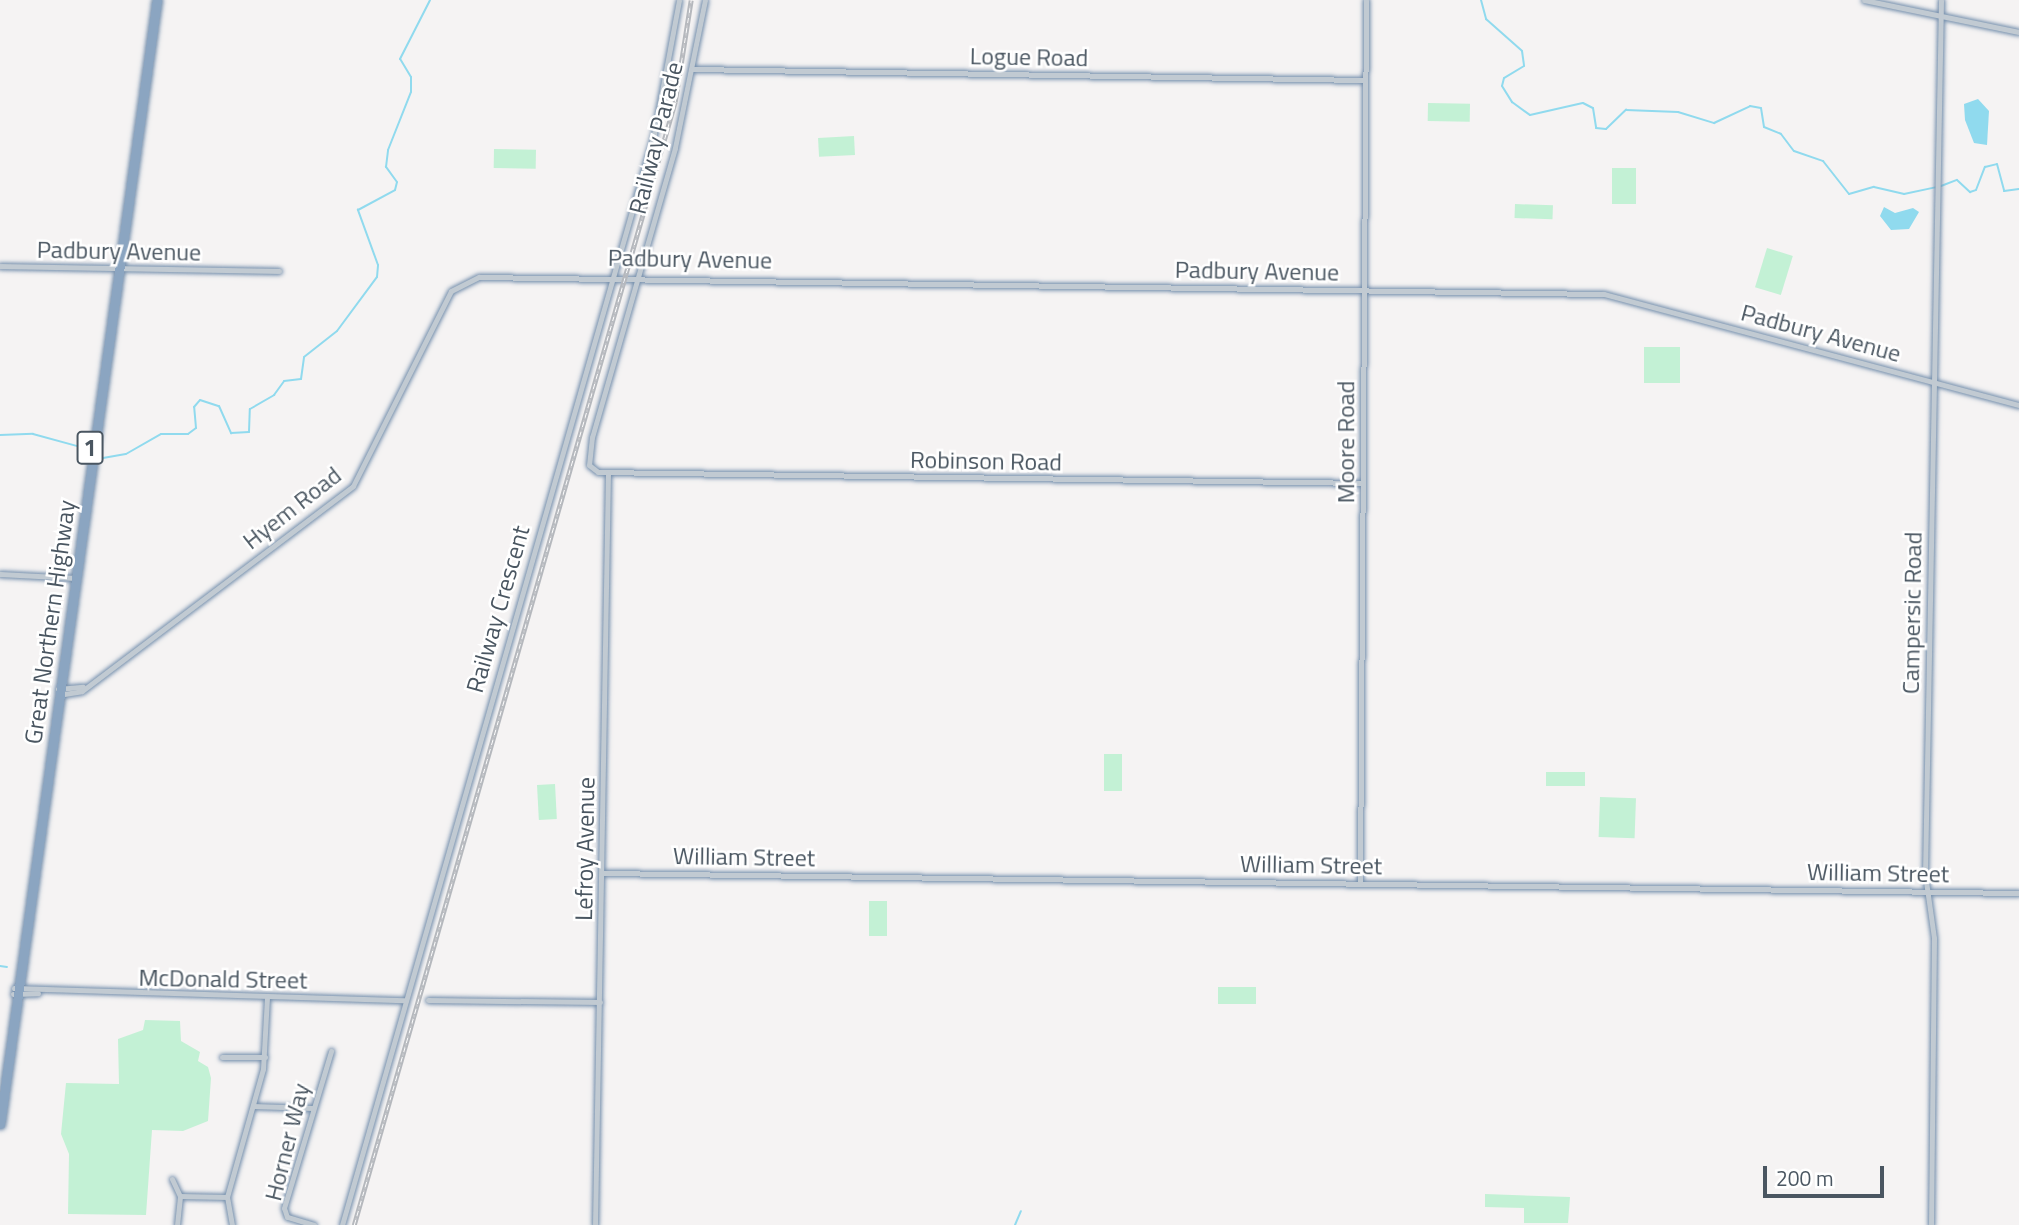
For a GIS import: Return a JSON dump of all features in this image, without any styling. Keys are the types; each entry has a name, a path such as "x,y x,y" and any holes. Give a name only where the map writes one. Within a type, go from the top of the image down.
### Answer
{"highway":[{"name":"Great Northern Highway","path":"117,268 151,0"},
{"name":"Great Northern Highway","path":"0,1124 16,991 157,0"},
{"name":"Great Northern Highway","path":"0,1085 16,991"}],"street":[{"name":"Railway Crescent","path":"342,1225 404,1000 654,134 679,0"},
{"name":"Railway Parade","path":"608,473 589,465 589,455 693,69 705,0"},
{"name":"Moore Road","path":"1360,883 1366,0"},
{"path":"1864,0 2019,32"},
{"name":"Campersic Road","path":"1931,1225 1934,938 1926,891 1941,0"},
{"name":"Logue Road","path":"693,69 1364,80"},
{"name":"Padbury Avenue","path":"0,266 279,271"},
{"name":"Padbury Avenue","path":"479,277 612,275 1604,294 2019,405"},
{"name":"Hyem Road","path":"58,692 89,684 353,486 452,291 479,277"},
{"name":"Robinson Road","path":"608,473 1363,483"},
{"name":"Lefroy Avenue","path":"595,1225 608,473"},
{"path":"0,574 74,577"},
{"name":"William Street","path":"603,873 2019,892"},
{"name":"McDonald Street","path":"16,991 404,1000"},
{"path":"232,1225 227,1197 265,1057 267,997"},
{"path":"428,1000 600,1002"},
{"name":"Horner Way","path":"313,1225 287,1217 284,1208 331,1051"},
{"path":"222,1057 265,1057"},
{"path":"253,1106 312,1108"},
{"path":"172,1179 180,1196 177,1225"},
{"path":"180,1196 227,1197"}],"green space":[{"path":"1428,103 1470,104 1470,122 1428,121"},
{"path":"854,136 855,155 819,157 818,138"},
{"path":"494,149 536,150 536,169 494,168"},
{"path":"1612,168 1636,168 1636,204 1612,204"},
{"path":"1515,204 1553,205 1552,219 1515,218"},
{"path":"1767,248 1793,256 1781,295 1755,287"},
{"path":"1644,347 1680,347 1680,383 1644,383"},
{"path":"1104,754 1122,754 1122,791 1104,791"},
{"path":"1546,772 1585,772 1585,786 1546,786"},
{"path":"555,784 557,819 539,820 537,785"},
{"path":"1600,797 1636,798 1635,838 1599,837"},
{"path":"869,901 887,901 887,936 869,936"},
{"path":"1218,987 1256,987 1256,1004 1218,1004"},
{"path":"145,1020 180,1021 181,1041 200,1052 198,1061 208,1067 211,1078 208,1121 183,1131 152,1130 146,1215 68,1214 69,1154 61,1134 66,1083 119,1084 118,1039 143,1030"},
{"path":"1485,1194 1570,1197 1568,1223 1524,1223 1524,1208 1485,1207"}],"water":[{"path":"1978,99 1989,111 1987,145 1974,143 1965,120 1964,104"},
{"path":"1884,207 1895,213 1913,208 1919,212 1909,229 1891,230 1880,216"}],"waterway":[{"path":"103,458 126,454 161,434 188,434 196,428 194,407 200,400 219,406 231,433 249,432 250,409 274,395 284,381 301,379 304,357 337,331 377,277 378,265 358,210 395,190 397,182 386,167 388,150 411,92 411,77 400,59 430,0"},
{"path":"1481,0 1486,19 1522,51 1524,66 1504,78 1502,86 1512,102 1530,115 1583,103 1593,108 1596,128 1606,129 1626,110 1678,112 1714,123 1750,106 1761,108 1764,127 1781,134 1794,151 1823,161 1849,194 1874,187 1904,194 1936,187"},
{"path":"1941,186 1957,180 1970,192 1976,190 1985,167 1997,164 2004,191 2019,189"},
{"path":"0,435 33,434 77,446"},
{"path":"0,966 7,967"},
{"path":"1015,1225 1021,1211"}],"railway":[{"path":"354,1225 675,102 691,0"}]}
